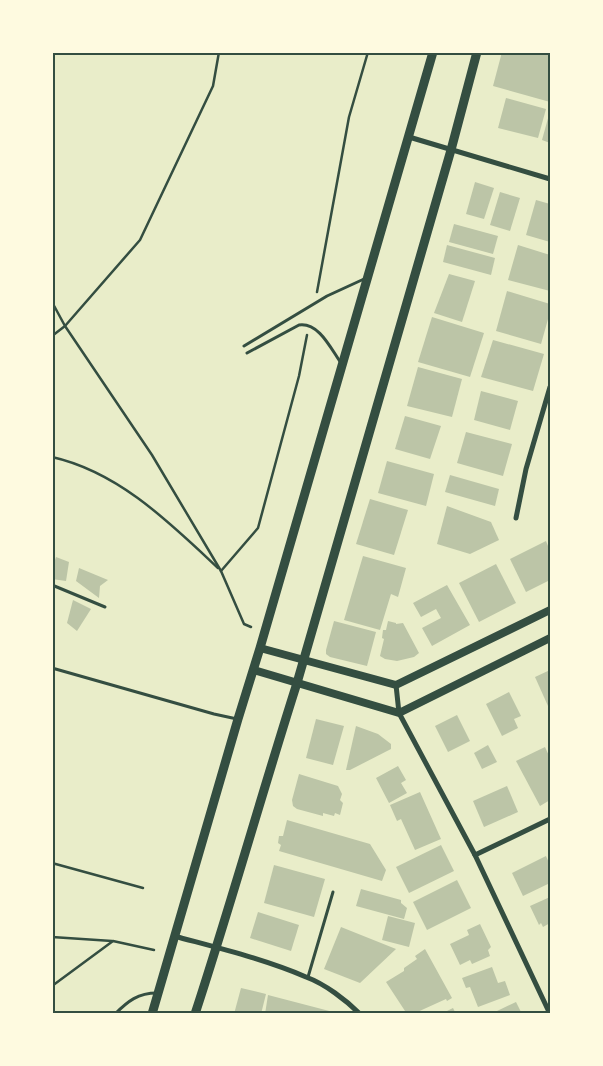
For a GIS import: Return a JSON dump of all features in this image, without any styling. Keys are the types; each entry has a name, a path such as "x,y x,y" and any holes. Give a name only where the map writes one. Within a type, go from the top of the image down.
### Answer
{"main road":[{"path":"152,1014 433,52"},
{"path":"195,1014 297,683 451,150 477,52"}],"street":[{"path":"409,137 550,179"},
{"path":"516,518 526,469 550,387"},
{"path":"260,648 396,685 550,610"},
{"path":"254,670 399,713 550,638"},
{"path":"396,685 399,713 475,856 550,1014"},
{"path":"475,856 550,819"},
{"path":"174,936 217,947 308,977 348,1002 360,1014"}],"lane":[{"path":"244,346 327,296 367,278"},
{"path":"247,353 298,325 310,325 319,332 342,365"},
{"path":"52,585 105,607"},
{"path":"52,668 214,714 238,719"},
{"path":"308,977 333,892"},
{"path":"115,1014 129,1000 142,994 158,993"}],"path":[{"path":"52,336 65,326 140,240 213,86 219,52"},
{"path":"316,299 349,117 368,52"},
{"path":"52,302 65,326 152,455 221,571 244,624 251,627"},
{"path":"221,571 258,528 310,325"},
{"path":"52,457 70,461 99,473 129,492 177,530 221,571"},
{"path":"52,863 142,888"},
{"path":"52,937 113,941 154,950"},
{"path":"52,986 113,941"},
{"path":"52,1010 56,1014"}],"building":[{"path":"502,52 550,52 550,102 493,86"},
{"path":"506,98 546,109 538,138 498,128"},
{"path":"550,111 550,143 542,140"},
{"path":"475,182 494,188 484,219 466,214"},
{"path":"500,192 520,198 510,231 490,225"},
{"path":"536,200 550,204 550,242 526,235"},
{"path":"454,224 498,236 493,254 449,242"},
{"path":"447,245 495,258 491,275 443,262"},
{"path":"518,245 550,255 550,291 508,280"},
{"path":"449,274 475,281 462,322 434,313"},
{"path":"507,291 550,304 550,312 541,344 496,331"},
{"path":"432,317 484,333 470,377 418,362"},
{"path":"493,340 544,354 533,391 481,377"},
{"path":"418,367 462,379 452,417 407,406"},
{"path":"481,391 518,401 510,430 474,420"},
{"path":"405,416 441,426 430,459 395,449"},
{"path":"466,432 512,444 503,476 457,463"},
{"path":"387,461 434,474 426,506 378,493"},
{"path":"450,475 499,489 495,506 445,492"},
{"path":"370,499 408,510 394,555 356,544"},
{"path":"447,506 491,522 499,540 470,554 437,544"},
{"path":"546,541 550,551 550,580 526,592 510,559"},
{"path":"363,556 406,568 398,597 391,594 380,630 344,620"},
{"path":"56,557 69,562 66,581 52,579 52,569"},
{"path":"496,564 516,603 479,622 459,583"},
{"path":"79,568 108,580 100,586 99,598 76,581"},
{"path":"447,585 470,625 432,646 422,628 441,618 436,609 421,617 413,603"},
{"path":"73,600 91,609 77,631 67,623"},
{"path":"334,621 376,632 367,666 330,657 326,654"},
{"path":"388,621 396,624 403,623 419,653 414,657 397,661 380,656 384,639 382,638 383,630 386,630"},
{"path":"550,670 550,705 548,706 535,677"},
{"path":"509,692 521,716 514,719 518,728 502,736 486,704"},
{"path":"457,715 470,741 448,752 435,726"},
{"path":"316,719 344,726 333,765 306,758"},
{"path":"356,726 378,734 391,744 391,749 350,770 346,770"},
{"path":"488,745 497,762 482,769 474,753"},
{"path":"545,747 550,758 550,800 540,806 516,761"},
{"path":"398,766 406,780 401,783 407,793 389,803 376,778"},
{"path":"299,774 338,786 342,794 340,800 343,803 340,815 335,813 334,816 323,813 323,816 297,809 293,806 292,800"},
{"path":"507,786 518,812 484,827 473,801"},
{"path":"420,792 441,839 415,850 401,819 397,821 390,805"},
{"path":"287,820 370,844 386,870 382,881 279,851 281,845 278,843 279,836 283,836"},
{"path":"441,845 454,871 409,893 396,867"},
{"path":"546,856 550,865 550,883 523,896 512,873"},
{"path":"274,865 325,879 314,917 264,903"},
{"path":"457,880 471,908 427,930 413,902"},
{"path":"361,889 401,900 401,903 407,908 404,919 356,906"},
{"path":"550,897 550,923 543,927 541,923 539,925 530,906"},
{"path":"258,912 299,925 291,951 250,938"},
{"path":"388,916 415,923 409,947 382,940"},
{"path":"480,924 491,947 488,950 490,956 472,964 470,960 460,965 450,944 469,935 467,930"},
{"path":"341,927 396,949 360,983 324,969"},
{"path":"425,949 452,998 413,1014 407,1014 386,982 404,971 404,968 417,959 415,956"},
{"path":"492,967 498,983 505,981 510,995 478,1007 470,987 466,988 462,978"},
{"path":"241,988 266,994 261,1014 234,1014"},
{"path":"268,995 337,1013 337,1014 265,1014"},
{"path":"516,1002 522,1014 498,1014 497,1011"},
{"path":"453,1008 456,1014 441,1014"}]}
